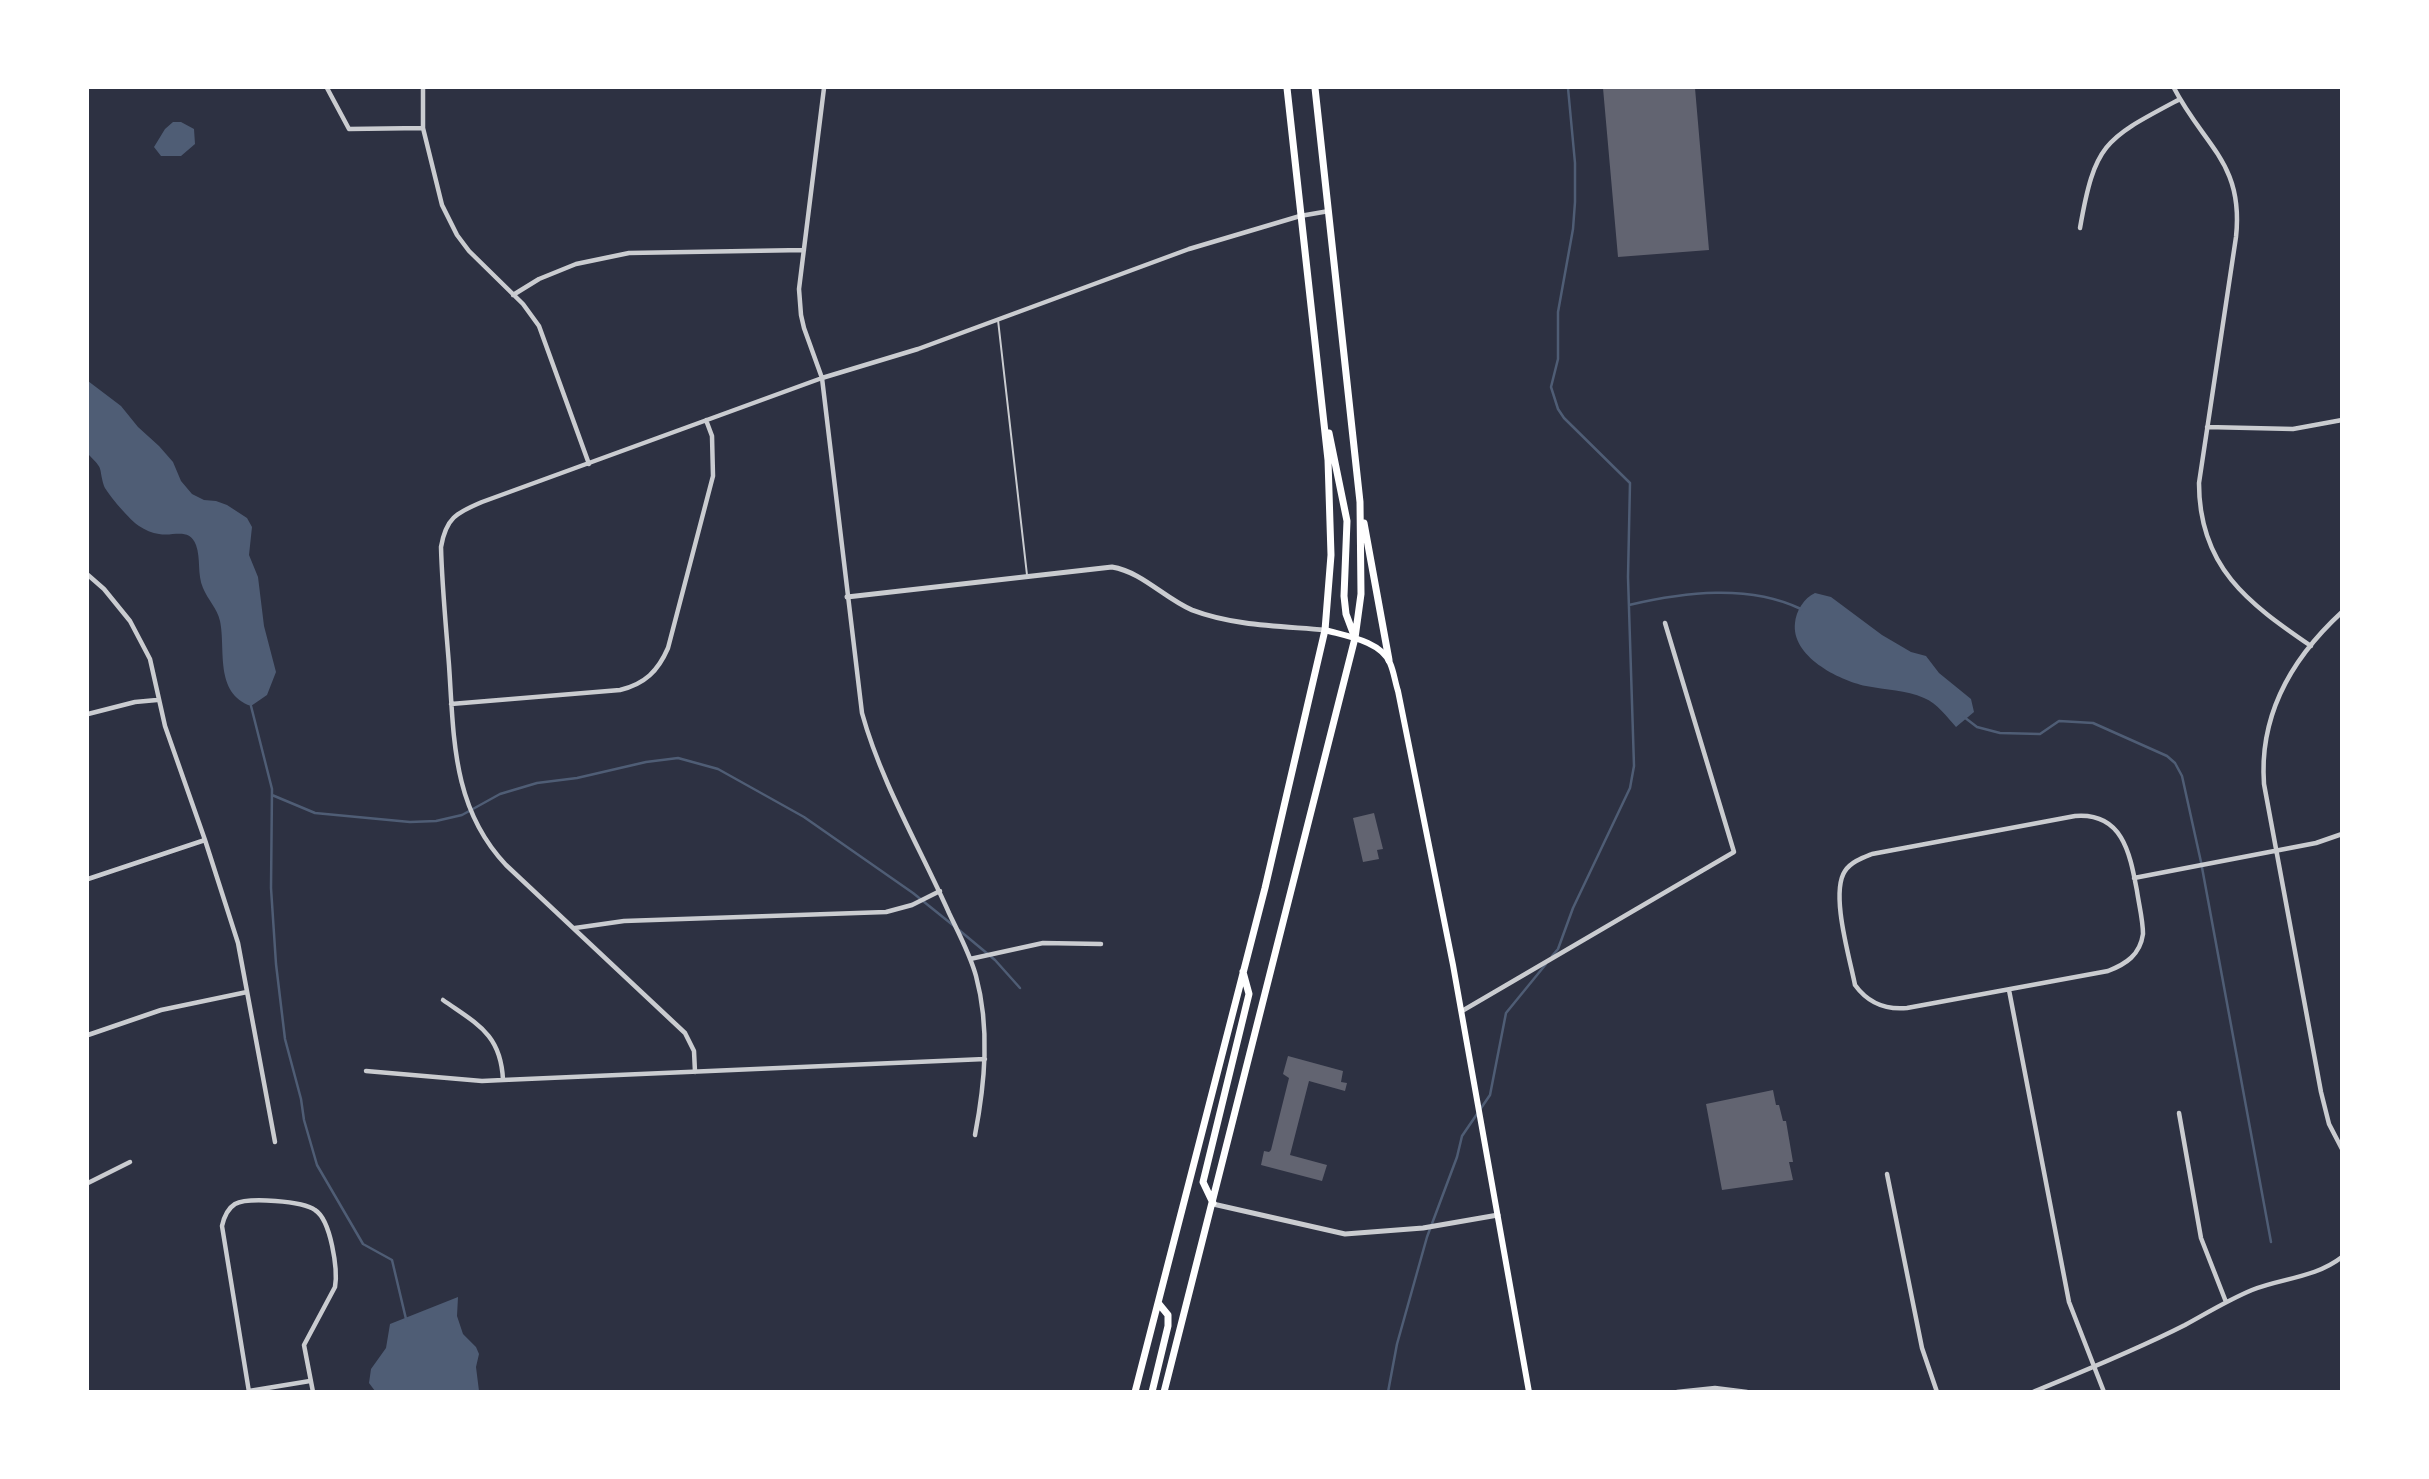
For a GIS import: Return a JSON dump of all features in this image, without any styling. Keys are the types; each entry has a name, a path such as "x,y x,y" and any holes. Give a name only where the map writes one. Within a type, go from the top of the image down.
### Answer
{"main road":[{"path":"1135,1391 1265,888 1325,630 1331,555 1328,460 1287,88"},
{"path":"1315,88 1360,502 1389,660 1417,782 1462,1011 1529,1391"},
{"path":"1321,398 1347,521 1344,596 1346,614 1355,638"},
{"path":"1164,1391 1355,638 1362,594 1360,502"},
{"path":"1325,630 1355,638 1378,649 1389,660"},
{"path":"1213,1204 1203,1182 1249,994 1243,971"},
{"path":"1152,1391 1168,1326 1168,1315 1159,1304"}],"street":[{"path":"327,88 349,130 424,128"},
{"path":"423,88 424,128 436,186 450,223 469,251 532,314 539,326 589,464"},
{"path":"824,88 799,289 801,315 822,379 858,687 867,733 971,959 982,1005 985,1059 975,1135"},
{"path":"2174,88 2201,132 2219,154 2228,172 2237,211 2236,237 2199,496 2206,529 2229,578 2251,603 2311,646"},
{"path":"2080,228 2090,176 2102,152 2120,132 2180,99"},
{"path":"695,1072 694,1051 689,1038 506,865 484,839 474,822 458,771 451,704 441,547 448,523 459,513 482,502 706,420 918,349 1189,249 1300,216 1329,211"},
{"path":"513,295 557,271 629,253 804,250"},
{"path":"451,704 620,690 645,681 655,671 668,648 713,476 712,436 706,420"},
{"path":"2207,427 2293,429 2342,420"},
{"path":"847,597 1105,567 1137,576 1171,599 1208,615 1228,620 1325,630"},
{"path":"88,575 104,589 130,621 144,645 154,673 157,700 234,930 275,1142"},
{"path":"2342,612 2311,646 2274,705 2265,737 2262,764 2321,1091 2329,1124 2342,1149"},
{"path":"1462,1011 1734,852 1665,623"},
{"path":"88,714 135,702 157,700"},
{"path":"2082,816 2102,820 2118,832 2128,849 2134,878 2143,934 2140,947 2132,958 2108,971 1901,1009 1887,1008 1869,1000 1855,985 1838,897 1839,884 1844,872 1854,862 1872,854 2082,816"},
{"path":"2134,878 2316,843 2342,834"},
{"path":"88,880 205,840"},
{"path":"575,928 624,921 886,912 912,905 940,891"},
{"path":"971,959 1043,943 1101,944"},
{"path":"2009,990 2068,1302 2104,1391"},
{"path":"88,1035 161,1010 247,992"},
{"path":"443,1000 490,1034 499,1052 503,1080"},
{"path":"366,1071 482,1081 985,1059"},
{"path":"2179,1113 2201,1237 2225,1302"},
{"path":"88,1183 130,1162"},
{"path":"1887,1174 1922,1348 1937,1391"},
{"path":"310,1381 249,1391 222,1226 225,1214 237,1203 297,1203 315,1209 326,1227 337,1276 330,1297 304,1345 313,1391"},
{"path":"1213,1204 1345,1234 1423,1228 1498,1215"},
{"path":"2033,1391 2094,1367 2184,1325 2225,1302 2255,1289 2308,1275 2342,1257"},
{"path":"1677,1391 1715,1388 1747,1391"}],"lane":[{"path":"998,318 1027,576"}],"water":[{"path":"173,122 181,122 194,129 195,144 181,156 161,156 154,147 165,129"},
{"path":"88,381 121,406 138,427 159,446 173,462 181,481 192,494 204,500 227,505 247,518 252,527 249,555 258,577 264,626 276,672 267,695 251,706 239,700 227,681 220,621 201,583 193,539 185,534 159,534 141,527 120,508 104,486 99,466 88,454"},
{"path":"1815,593 1831,597 1882,635 1911,652 1926,656 1939,673 1971,699 1974,712 1956,727 1929,700 1917,695 1855,683 1818,665 1800,646 1795,623 1801,605"},
{"path":"458,1297 457,1316 463,1334 479,1354 476,1367 479,1391 375,1391 369,1383 371,1369 386,1348 390,1324"}],"building":[{"path":"1603,88 1695,88 1709,250 1618,257"},
{"path":"1374,813 1383,849 1377,850 1379,859 1363,862 1353,818"},
{"path":"1288,1056 1343,1071 1341,1082 1347,1083 1345,1091 1309,1081 1290,1155 1327,1165 1322,1181 1261,1165 1264,1151 1271,1150 1289,1078 1283,1074"},
{"path":"1773,1090 1776,1105 1779,1105 1783,1121 1786,1121 1793,1162 1789,1162 1793,1180 1722,1190 1706,1104"}],"waterway":[{"path":"1552,956 1558,949 1573,908 1630,788 1634,766 1628,577 1630,483 1564,418 1551,387 1558,359 1558,312 1573,229 1575,202 1575,163 1568,88"},
{"path":"1629,605 1694,594 1738,593 1781,601 1801,609"},
{"path":"251,706 272,789 271,888 276,964 285,1039 304,1120 317,1165 363,1244 392,1260 406,1319"},
{"path":"1964,717 1977,727 2000,733 2040,734 2059,721 2093,723 2167,756 2175,763 2182,776 2201,862 2271,1242"},
{"path":"272,795 315,813 410,822 436,821 462,815 500,794 537,783 678,758 718,769 804,817 913,893 954,926"},
{"path":"959,930 995,960 1020,988"},
{"path":"1388,1392 1397,1344 1427,1237 1457,1157 1462,1136 1490,1095 1506,1013 1546,964"}]}
